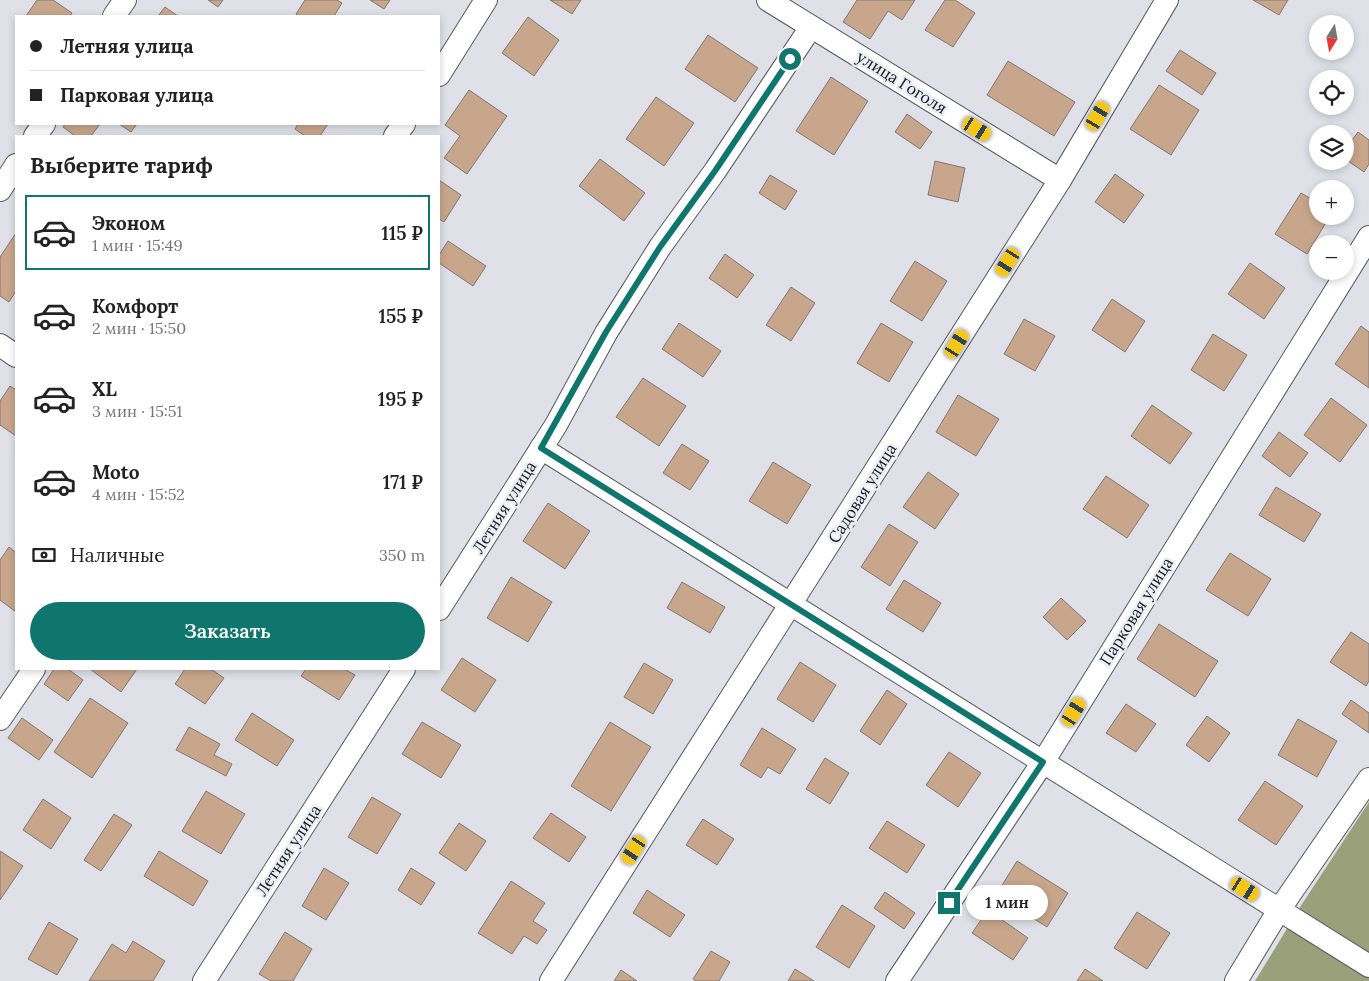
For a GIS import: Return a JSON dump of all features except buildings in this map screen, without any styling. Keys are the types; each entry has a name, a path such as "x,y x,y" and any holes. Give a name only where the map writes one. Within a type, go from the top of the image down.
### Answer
{"street":[{"path":"115,15 125,0"},
{"path":"440,73 486,0"},
{"name":"улица Гоголя","path":"768,0 1060,180"},
{"name":"Садовая улица","path":"551,981 1060,180 1167,0"},
{"name":"Летняя улица","path":"440,607 541,448 606,332 660,247 715,171 812,27"},
{"path":"0,190 15,167"},
{"name":"Парковая улица","path":"897,981 1043,762 1369,237"},
{"path":"0,345 15,355"},
{"path":"541,448 1369,966"},
{"path":"0,719 33,670"},
{"name":"Летняя улица","path":"204,981 403,670"},
{"path":"1236,981 1279,910 1369,779"}],"green space":[{"path":"1369,802 1369,981 1255,981 1302,904"}],"route":[{"path":"790,59 715,171 660,247 606,332 556,425 541,448 1043,762 949,903"}]}
